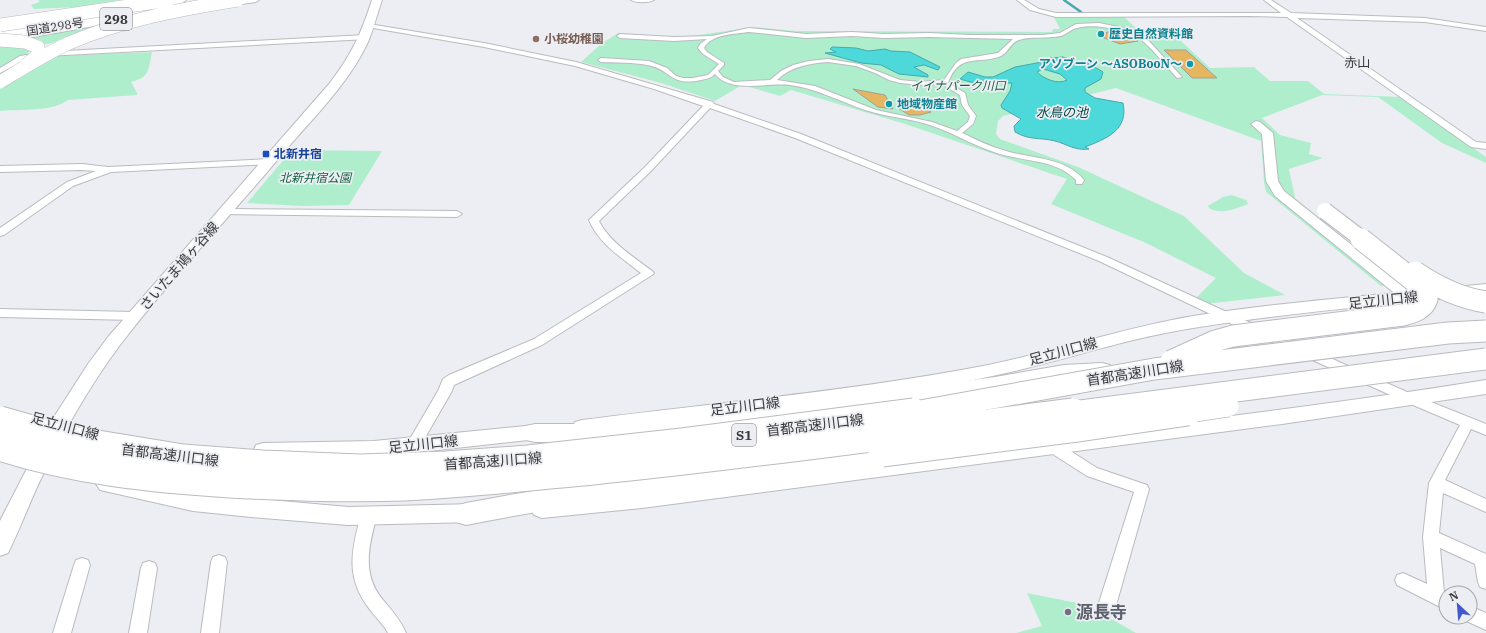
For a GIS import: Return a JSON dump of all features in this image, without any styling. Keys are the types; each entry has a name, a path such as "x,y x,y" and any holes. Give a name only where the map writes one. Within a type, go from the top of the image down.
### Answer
{"highway":[{"path":"0,25 16,16 148,0"},
{"path":"0,25 169,0"},
{"path":"0,34 214,0"},
{"name":"国道298号","path":"0,34 229,0"},
{"name":"298","path":"0,40 232,0"},
{"path":"0,25 187,3 238,0"},
{"path":"0,72 32,55 74,38 187,3"},
{"path":"0,82 41,57 82,38 187,3"},
{"name":"国道298号","path":"0,25 123,9 187,3"},
{"name":"298","path":"16,16 123,9"},
{"path":"0,40 31,43 38,47 39,50 33,61 0,76"},
{"path":"535,433 619,433 686,428 995,385 1064,373 1154,369 1215,341 1233,336 1403,316 1418,311 1425,305 1427,299 1424,291 1418,284 1330,211 1349,222 1429,282 1465,299 1486,302"},
{"name":"首都高速川口線","path":"0,420 67,439 183,458 262,464 360,468 446,465 528,459 682,442 908,413 1154,369 1448,333 1486,331"},
{"name":"首都高速川口線","path":"0,447 22,454 65,464 122,474 184,481 311,488 404,487 522,478 681,462 1486,359"},
{"path":"466,514 539,499 611,487 1101,424 1399,382 1486,368"}],"main road":[{"name":"さいたま鳩ヶ谷線","path":"0,546 58,425 76,396 134,316 270,162 338,81 351,62 367,31 377,0"},
{"name":"足立川口線","path":"0,408 58,425 117,439 194,448 291,451 374,449 535,433 882,389 958,377 1022,363 1142,331 1227,317 1486,289"},
{"path":"0,460 35,471 115,485 193,502 348,516 466,514 602,504 1052,447 1411,399 1486,387"}],"street":[{"path":"0,18 132,0"},
{"path":"46,54 81,38 129,24 192,10 256,0"},
{"path":"634,0 650,0"},
{"path":"1020,0 1031,10 1056,15 1249,14 1425,20 1486,29"},
{"path":"1267,0 1474,145 1486,155"},
{"path":"620,36 674,39 713,37 749,30 806,36 852,34 884,36 929,35 969,38 1055,36 1072,28 1099,25 1122,29 1147,42 1179,77"},
{"path":"0,72 23,58 46,54 367,31 381,27 484,45 576,64 657,86 798,136 1103,259 1227,317 1411,399 1486,430"},
{"path":"772,82 781,74 793,68 823,60 861,66 876,71 888,78 905,82 931,84 946,81 958,62 998,55 1005,51 1012,40 1029,36"},
{"path":"601,60 649,63 665,69 674,77 682,80 705,78 716,72 722,64 701,48 702,45 713,37"},
{"path":"716,72 722,79 737,84 747,85 772,82 801,84 820,88 874,111 928,122 959,133 1003,153 1051,164 1067,170 1077,176 1080,180 1079,182"},
{"path":"946,81 945,84 963,94 965,105 973,116 971,123 959,133"},
{"path":"414,444 445,391 448,382 454,378 538,342 648,273 603,235 595,226 594,220 648,169 710,104"},
{"path":"1256,124 1267,133 1272,180 1279,193 1408,297"},
{"path":"1474,145 1486,146"},
{"path":"0,169 82,167 110,169 270,162"},
{"path":"0,233 70,184 110,169"},
{"path":"226,212 457,214"},
{"path":"0,314 134,316"},
{"path":"1439,585 1431,537 1436,483 1468,422"},
{"path":"1052,447 1092,472 1142,489 1106,609"},
{"path":"1436,483 1486,506"},
{"path":"369,515 358,563 370,596 397,633"},
{"path":"1431,537 1484,561 1486,582"},
{"path":"210,633 219,562"},
{"path":"62,633 82,565"},
{"path":"138,633 149,568"},
{"path":"1402,580 1438,598"}],"green space":[{"path":"38,0 119,0 77,7 34,9 31,5 40,2"},
{"name":"イイナパーク川口","path":"1123,16 1137,29 1168,29 1210,68 1254,67 1270,81 1308,81 1324,94 1401,97 1486,157 1486,163 1442,143 1378,97 1322,95 1262,118 1280,135 1311,143 1309,154 1323,158 1289,169 1295,198 1399,284 1381,286 1266,192 1261,141 1116,88 1003,116 998,121 996,134 1000,139 1078,167 1184,216 1244,273 1285,295 1205,304 1195,299 1216,278 1146,243 1051,204 1067,179 905,124 791,90 780,96 742,85 715,101 661,83 581,62 601,44 618,33 675,37 754,27 795,31 1052,32 1053,29 1060,29 1054,17"},
{"path":"97,26 52,43 45,44 41,40 29,38"},
{"path":"0,44 28,48 30,51 26,55 0,67"},
{"path":"152,52 149,69 145,75 142,78 131,82 137,95 68,100 62,104 45,108 0,111 0,88 55,56"},
{"name":"北新井宿公園","path":"292,150 382,151 349,205 303,206 247,203"},
{"path":"1232,195 1246,200 1248,204 1223,211 1209,208 1208,206 1223,197"},
{"name":"源長寺","path":"1027,593 1087,605 1136,633 1016,633 1042,626"}],"water":[{"path":"832,47 856,48 868,51 885,49 891,51 910,52 940,67 938,70 924,65 914,67 928,75 928,77 899,74 881,65 861,63 825,53 836,52 830,49"},
{"name":"水鳥の池","path":"1063,57 1081,63 1086,62 1103,72 1101,79 1085,88 1085,92 1095,98 1123,103 1123,120 1119,127 1108,137 1085,147 1089,149 1075,148 1055,141 1026,137 1015,132 1014,126 1021,119 1002,108 1001,105 1010,91 1012,83 977,84 960,79 968,72 985,77 993,77 1015,67 1037,63 1051,58","holes":["1043,69 1060,74 1067,80 1055,82 1043,77 1037,72"]}],"building":[{"path":"1112,30 1130,35 1138,41 1120,44 1099,36"},
{"name":"アソブーン ～ASOBooN～","path":"1164,50 1186,50 1217,78 1192,78"},
{"path":"853,89 885,95 893,109 878,107"},
{"path":"944,99 945,103 928,110 931,112 920,115 909,115 898,108 913,101 918,102"}],"waterway":[{"path":"1064,0 1081,12"}],"place":[{"name":"歴史自然資料館","path":"1101,34"},
{"name":"小桜幼稚園","path":"536,39"},
{"name":"アソブーン ～ASOBooN～","path":"1190,64"},
{"name":"地域物産館","path":"889,104"},
{"name":"北新井宿","path":"266,154"},
{"name":"源長寺","path":"1068,612"}],"district":[{"name":"赤山","path":"1357,62"}]}
